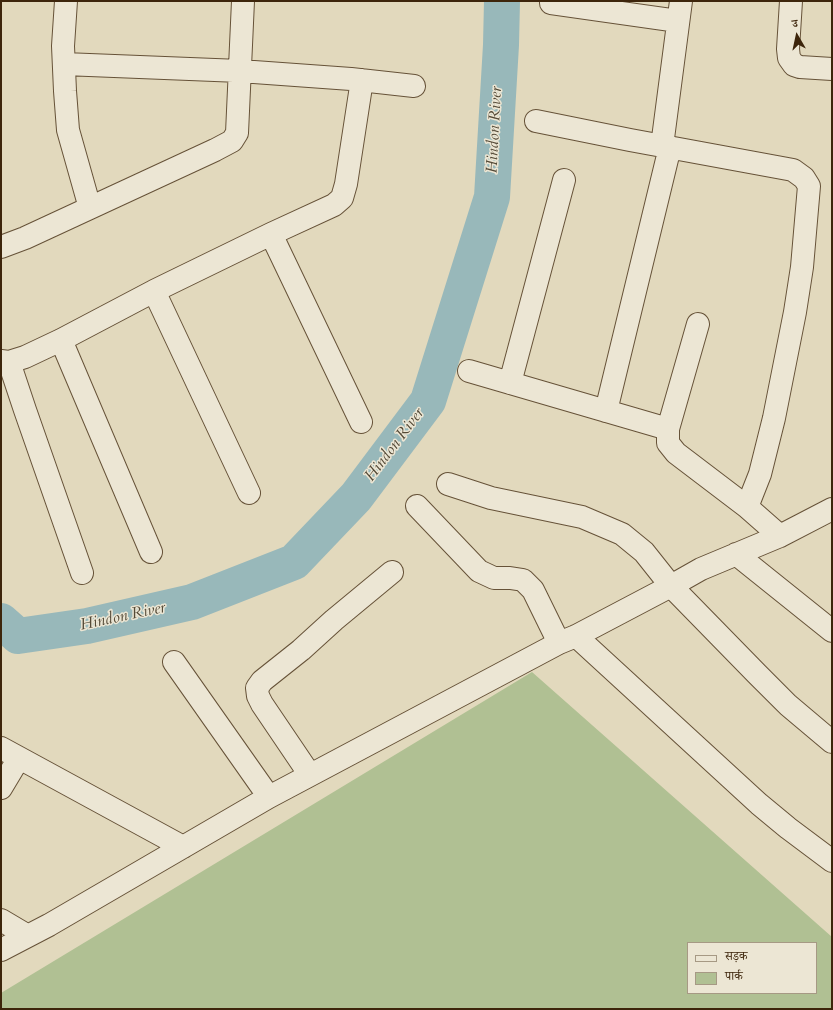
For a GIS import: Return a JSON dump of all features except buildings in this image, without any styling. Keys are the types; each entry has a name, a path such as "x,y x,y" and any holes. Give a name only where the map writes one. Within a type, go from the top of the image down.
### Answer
{"street":[{"path":"66,1 63,46 68,130 90,208"},
{"path":"1,247 25,238 232,141 237,133 243,1"},
{"path":"790,1 789,58 794,65 800,67 832,69"},
{"path":"551,4 680,11 666,147 606,411"},
{"path":"64,64 240,72 351,79 414,86"},
{"path":"82,573 22,403 5,361 25,357 154,291 334,205 342,198 346,184 362,80"},
{"path":"536,121 793,170 804,178 809,186 802,267 795,312 772,425 760,474 748,507"},
{"path":"510,383 564,180"},
{"path":"271,234 360,422"},
{"path":"154,291 249,493"},
{"path":"698,324 668,429 668,443 676,453 748,507 780,536"},
{"path":"60,340 151,552"},
{"path":"470,371 668,429"},
{"path":"448,484 491,498 582,517 622,534 644,552 671,586 788,705 832,742"},
{"path":"417,506 479,571 494,578 523,580 533,590 568,640 759,804 832,861"},
{"path":"1,950 49,925 269,797 310,775 701,569 780,536 832,509"},
{"path":"736,554 832,631"},
{"path":"310,775 262,704 258,696 257,688 262,681 301,650 334,620 392,572"},
{"path":"174,662 269,797"},
{"path":"1,788 10,753 183,847"},
{"path":"1,920 28,936"}],"green space":[{"path":"532,672 832,937 832,1009 1,1009 1,993"}],"waterway":[{"name":"Hindon River","path":"1,621 18,636 87,626 192,602 294,562 356,497 428,401 492,197 501,45 502,1"}]}
